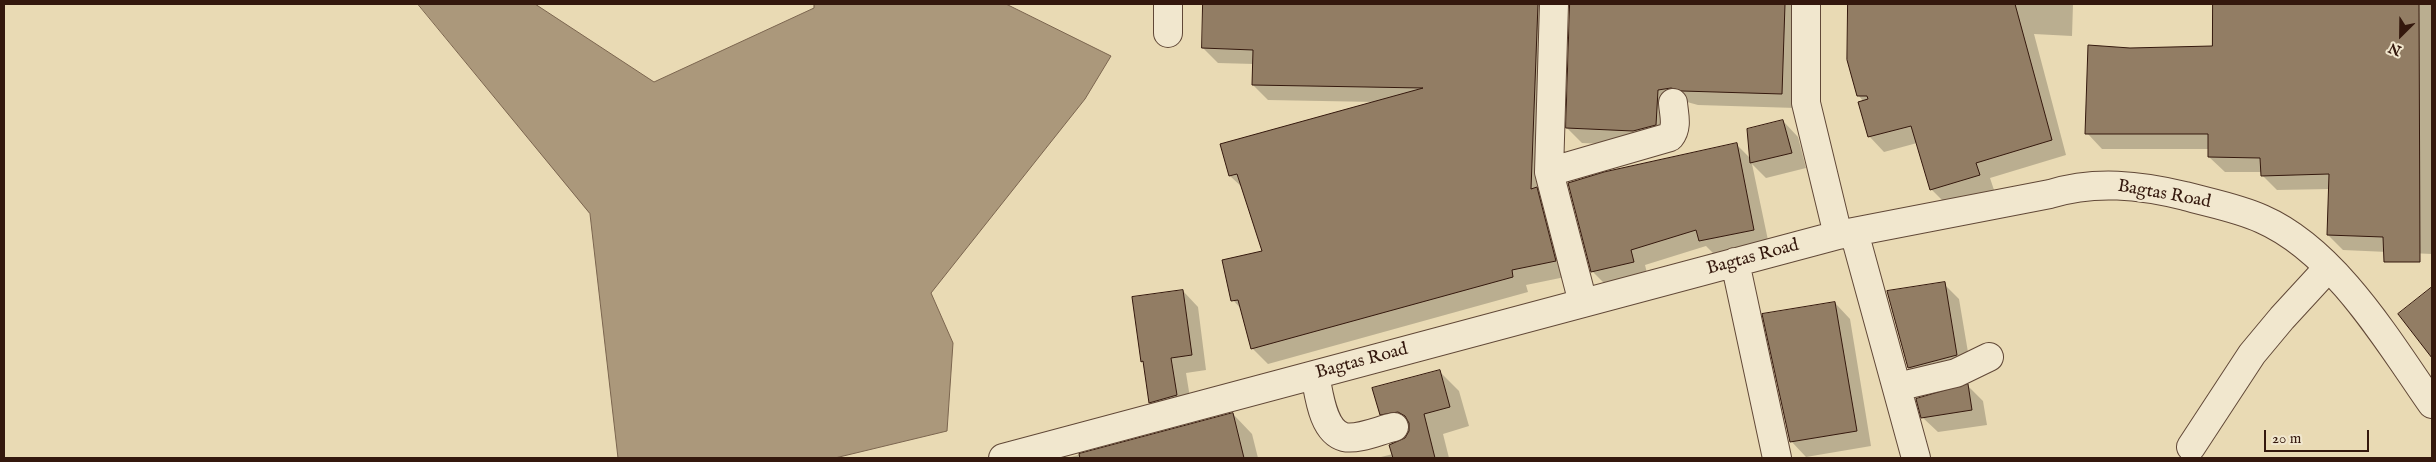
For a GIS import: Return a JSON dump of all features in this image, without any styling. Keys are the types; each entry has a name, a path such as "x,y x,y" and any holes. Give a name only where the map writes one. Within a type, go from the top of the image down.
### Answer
{"street":[{"path":"1168,4 1168,33"},
{"path":"1554,4 1549,172 1583,303"},
{"path":"1806,4 1806,103 1846,234 1897,387 1916,458"},
{"path":"1549,172 1670,137 1674,132 1675,123 1673,104"},
{"name":"Bagtas Road","path":"1018,456 1735,262 1846,234 2050,194 2074,187 2132,186 2218,205 2262,219 2309,248 2364,307 2432,404"},
{"path":"1735,262 1777,458"},
{"path":"2190,447 2252,354 2328,268"},
{"path":"1897,387 1956,373 1989,357"},
{"path":"1315,375 1325,418 1334,431 1344,437 1394,427"}],"shaded area":[{"path":"418,4 535,4 654,82 814,8 814,4 1006,4 1111,56 1085,99 931,293 953,343 947,431 835,458 618,458 590,214"}],"building":[{"path":"1203,4 1538,4 1531,189 1537,187 1556,261 1512,270 1513,277 1251,349 1238,300 1231,301 1222,260 1262,251 1237,174 1229,176 1220,144 1423,88 1252,85 1253,50 1202,48"},
{"path":"1570,4 1785,4 1782,94 1682,91 1671,88 1658,90 1656,125 1633,131 1566,128"},
{"path":"1848,4 2015,4 2052,140 1976,163 1980,175 1930,190 1911,126 1868,137 1858,102 1868,99 1867,96 1857,96 1847,60"},
{"path":"2213,4 2419,4 2420,262 2384,262 2383,237 2327,235 2329,174 2261,176 2260,158 2208,157 2208,134 2085,134 2088,45 2130,48 2212,46"},
{"path":"1783,120 1792,153 1750,163 1747,129"},
{"path":"1737,143 1754,230 1699,241 1696,230 1631,250 1634,262 1591,272 1568,183 1604,172"},
{"path":"1945,282 1957,355 1908,368 1887,291"},
{"path":"2432,287 2432,358 2398,314"},
{"path":"1183,290 1192,355 1171,358 1177,395 1149,403 1132,297"},
{"path":"1835,302 1857,431 1790,442 1762,314"},
{"path":"1440,370 1450,407 1424,414 1435,458 1393,458 1389,445 1405,438 1409,431 1409,423 1405,416 1398,412 1380,415 1372,388"},
{"path":"1968,384 1972,410 1921,418 1916,399"},
{"path":"1233,413 1244,458 1080,458 1079,454"}]}
